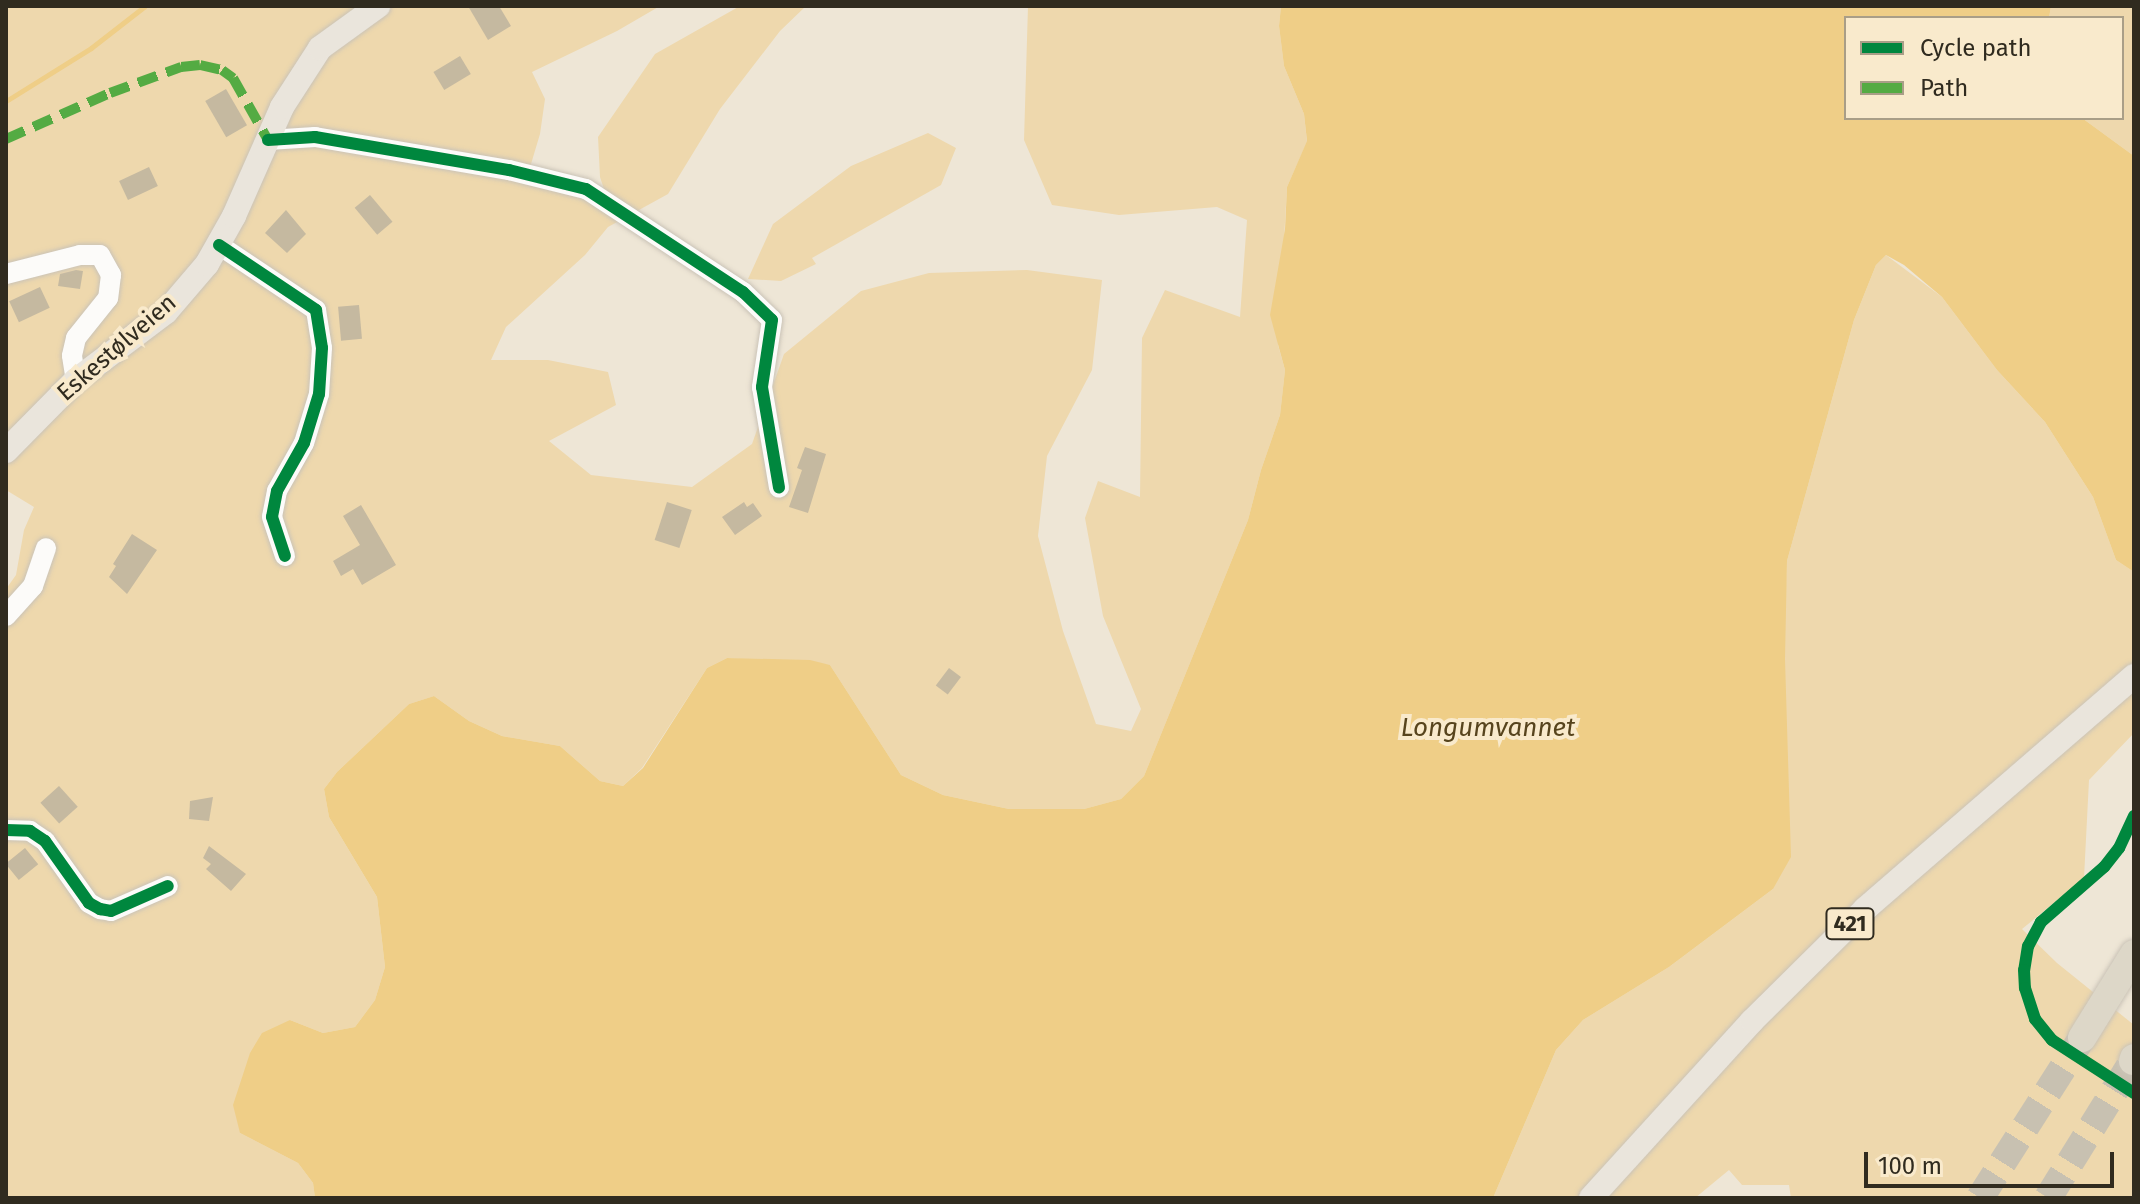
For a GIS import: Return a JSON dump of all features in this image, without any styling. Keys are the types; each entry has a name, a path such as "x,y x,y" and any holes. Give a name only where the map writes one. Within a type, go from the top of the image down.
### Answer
{"highway":[{"path":"2082,1038 2134,954"}],"main road":[{"name":"Eskestølveien","path":"6,451 76,380 166,312 219,245 282,107 320,48 378,6"},
{"name":"421","path":"1591,1198 1752,1021 1865,909 2134,676"},
{"name":"421","path":"1606,1198 1760,1028 1873,917 2134,691"}],"street":[{"path":"268,140 315,137 509,170 586,189 743,292 772,320 762,387 779,488"},
{"path":"219,245 316,310 322,348 319,394 304,443 277,491 272,517 285,556"},
{"path":"6,274 80,255 100,255 111,275 108,298 76,338 72,356 76,380"},
{"path":"6,616 33,586 46,548"},
{"path":"6,830 30,831 45,841 89,903 100,909 111,911 168,886"}],"shaded area":[{"path":"6,6 660,6 617,31 532,72 545,99 540,134 528,174 608,201 600,177 598,137 655,54 740,6 806,6 780,31 720,109 668,194 608,227 585,255 506,327 491,360 548,360 608,372 616,405 549,441 591,475 692,487 752,444 784,354 861,291 929,273 1027,270 1102,280 1092,370 1047,456 1038,536 1063,631 1096,724 1131,731 1141,709 1103,616 1085,518 1098,481 1140,497 1142,338 1165,290 1240,317 1247,220 1217,207 1119,215 1052,205 1024,140 1028,6 1281,6 1279,26 1284,66 1304,114 1307,142 1287,187 1278,345 1285,370 1280,415 1248,520 1144,776 1121,799 1084,809 1009,809 943,795 901,775 830,665 727,658 707,668 642,768 623,786 600,781 560,746 502,736 469,721 434,696 409,704 337,772 324,789 329,817 377,897 385,967 375,1000 355,1027 323,1033 290,1020 240,1133 298,1163 313,1183 315,1198 6,1198 6,589 16,575 24,530 34,507 6,490"},
{"path":"2051,6 2134,6 2134,156 2085,120 2124,120 2124,16 2049,16"},
{"path":"928,133 956,148 941,185 812,258 816,264 781,281 748,279 773,224 851,166"},
{"path":"1886,255 1942,297 1997,370 2045,422 2093,497 2116,560 2134,572 2134,733 2089,780 2084,878 2022,929 2057,963 2134,1025 2134,1198 1791,1198 1789,1185 1742,1185 1729,1170 1695,1198 1493,1198 1556,1050 1583,1020 1669,967 1773,889 1787,561 1854,320 1876,265"}],"water":[{"name":"Longumvannet","path":"1281,6 2051,6 2049,16 1844,16 1844,120 2085,120 2134,156 2134,572 2116,560 2093,497 2045,422 1997,370 1942,297 1904,265 1886,255 1876,265 1854,320 1787,561 1785,659 1791,857 1773,889 1669,967 1583,1020 1556,1050 1493,1198 315,1198 313,1183 298,1163 240,1133 233,1105 250,1053 262,1033 290,1020 323,1033 355,1027 375,1000 385,967 377,897 329,817 324,789 337,772 409,704 434,696 469,721 502,736 560,746 600,781 623,786 643,768 707,668 727,658 810,660 830,665 901,775 943,795 1009,809 1084,809 1121,799 1144,776 1248,520 1280,415 1285,370 1270,315 1285,229 1287,187 1307,141 1304,114 1284,66 1279,26"}],"building":[{"path":"468,6 499,6 511,26 488,40"},
{"path":"460,56 471,74 444,90 433,72"},
{"path":"226,89 247,125 226,137 205,101"},
{"path":"149,167 158,186 128,200 119,181"},
{"path":"370,195 392,222 377,235 355,208"},
{"path":"286,210 306,234 287,253 265,233"},
{"path":"83,271 80,289 58,286 60,274"},
{"path":"40,287 50,308 19,322 9,301"},
{"path":"359,305 362,339 341,341 338,307"},
{"path":"805,447 826,454 808,513 789,507 802,470 797,468"},
{"path":"667,502 692,510 679,548 655,540"},
{"path":"744,502 747,507 753,503 762,516 735,535 722,517"},
{"path":"361,505 396,565 362,585 353,569 341,576 333,561 360,545 343,516"},
{"path":"132,534 157,550 127,594 109,577 116,566 113,564"},
{"path":"949,668 961,677 948,695 936,686"},
{"path":"59,786 78,807 59,824 40,803"},
{"path":"213,797 209,821 189,819 190,801"},
{"path":"209,846 246,874 231,891 206,869 211,864 203,858"},
{"path":"25,848 38,864 19,880 6,863"}],"waterway":[{"path":"6,101 91,48 145,6"}],"tunnel":[{"path":"1980,1198 2082,1038"},
{"path":"2048,1198 2133,1061"}],"marked path":[{"path":"6,139 110,93 181,67 200,65 222,70 233,78 268,140"}],"cycle path":[{"path":"268,140 315,137 509,170 586,189 743,292 772,320 762,387 779,488"},
{"path":"219,245 316,310 322,348 319,394 304,443 277,491 272,517 285,556"},
{"path":"2134,816 2119,848 2104,867 2041,922 2028,946 2024,970 2025,988 2035,1019 2052,1040 2134,1093"},
{"path":"6,830 30,831 45,841 89,903 100,909 111,911 168,886"}]}
